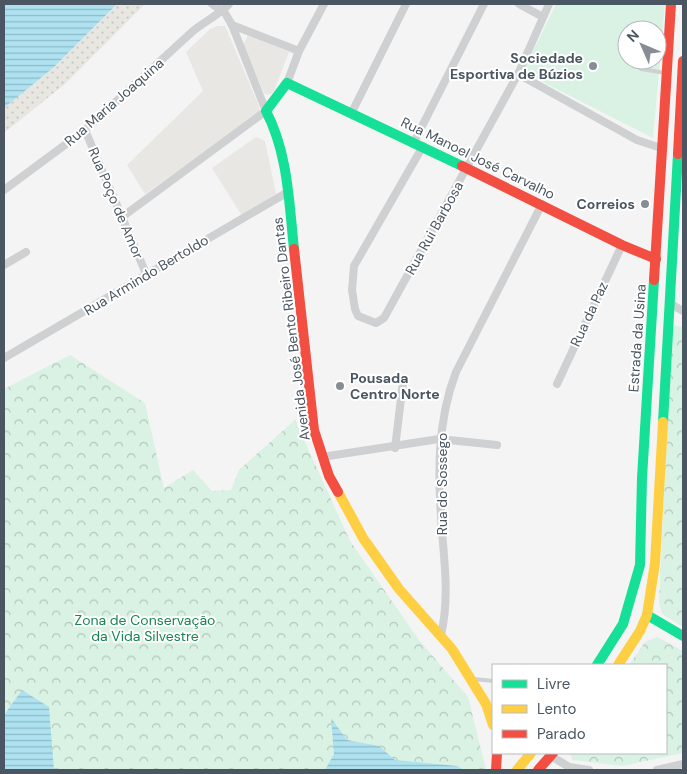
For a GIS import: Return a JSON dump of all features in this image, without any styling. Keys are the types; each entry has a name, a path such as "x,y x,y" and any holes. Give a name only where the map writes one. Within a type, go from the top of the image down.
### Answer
{"main road":[{"name":"Estrada da Usina","path":"598,664 623,624 640,565 642,478 671,4"},
{"name":"Estrada da Usina","path":"619,664 640,631 647,615 655,563 683,61"},
{"name":"Rua Manoel José Carvalho","path":"287,83 352,112 622,245 656,259"},
{"path":"266,111 287,83"},
{"name":"Avenida José Bento Ribeiro Dantas","path":"266,111 276,130 282,149 314,430 322,457 342,502 363,538 400,589 452,649 486,704 492,722"},
{"path":"660,171 671,176 676,169"},
{"path":"660,190 667,182 675,186"},
{"path":"640,565 648,560 655,563"},
{"path":"647,615 683,636"},
{"path":"496,770 497,754"},
{"path":"516,770 530,754"},
{"path":"538,770 552,755"}],"street":[{"name":"Avenida José Bento Ribeiro Dantas","path":"212,4 222,12 232,25 266,111"},
{"name":"Rua Maria Joaquina","path":"4,190 85,130 193,31 207,19 222,12 229,4"},
{"path":"287,83 299,51 324,4"},
{"path":"352,112 406,4"},
{"path":"418,144 484,4"},
{"path":"519,4 543,16"},
{"name":"Rua Rui Barbosa","path":"418,144 354,266 352,290 358,316 376,323 384,318 518,74 549,4"},
{"path":"232,25 299,51"},
{"path":"518,74 637,140 661,148"},
{"path":"122,217 266,111"},
{"name":"Rua Poço de Amor","path":"85,130 147,276"},
{"name":"Rua Armindo Bertoldo","path":"4,358 288,192"},
{"name":"Rua do Sossego","path":"441,635 446,593 440,509 439,439 448,392 456,372 542,204"},
{"name":"Rua da Paz","path":"557,384 622,245"},
{"path":"4,265 26,252"},
{"path":"669,303 683,311"},
{"path":"395,448 402,382"},
{"path":"322,457 395,448 439,439 497,445"},
{"path":"552,755 569,767 589,770"},
{"path":"657,770 683,764"}],"lane":[{"path":"646,70 666,74"},
{"path":"469,679 492,681"}],"shaded area":[{"path":"217,26 225,26 259,106 260,113 145,194 127,165 203,91 186,52 210,29"},
{"path":"248,35 289,52 274,91 271,94 267,95 264,93 243,45"},
{"path":"256,137 265,141 276,194 242,216 212,168"}],"green space":[{"name":"Sociedade Esportiva de Búzios","path":"556,4 665,4 664,20 617,20 617,70 659,70 653,138 523,72"},
{"path":"672,325 683,327 683,627 662,614 659,602"},
{"name":"Zona de Conservação da Vida Silvestre","path":"70,355 145,403 164,488 193,470 212,491 231,490 239,470 295,420 350,541 419,640 468,697 486,770 4,770 4,389"},
{"path":"657,637 683,651 683,753 622,766 573,760 570,754 667,754 667,664 630,664 645,642"}],"sand":[{"path":"117,4 145,4 65,84 4,133 4,108 53,68"}],"water":[{"path":"4,4 117,4 53,68 4,108"},
{"path":"22,690 49,707 54,770 4,770 4,715"},
{"path":"331,718 347,740 379,746 395,760 457,766 464,770 325,770 334,754"}],"traffic: fast":[{"path":"294,249 289,196 283,161 279,144 266,111 287,83 462,166"},
{"path":"663,422 678,154"},
{"path":"598,664 623,624 640,565 642,478 654,280"},
{"path":"647,615 683,636"}],"traffic: slow":[{"path":"619,664 640,631 647,615 655,563 663,422"},
{"path":"338,492 363,538 399,589 452,649 486,704 492,722"},
{"path":"517,770 530,754"}],"traffic: jam":[{"path":"654,280 671,4"},
{"path":"678,154 683,61"},
{"path":"462,166 622,245 656,259"},
{"path":"294,249 314,430 329,476 338,492"},
{"path":"496,770 497,754"},
{"path":"538,770 552,754"}],"place":[{"name":"Sociedade Esportiva de Búzios","path":"593,66"},
{"name":"Correios","path":"645,204"},
{"name":"Pousada Centro Norte","path":"340,386"}]}
